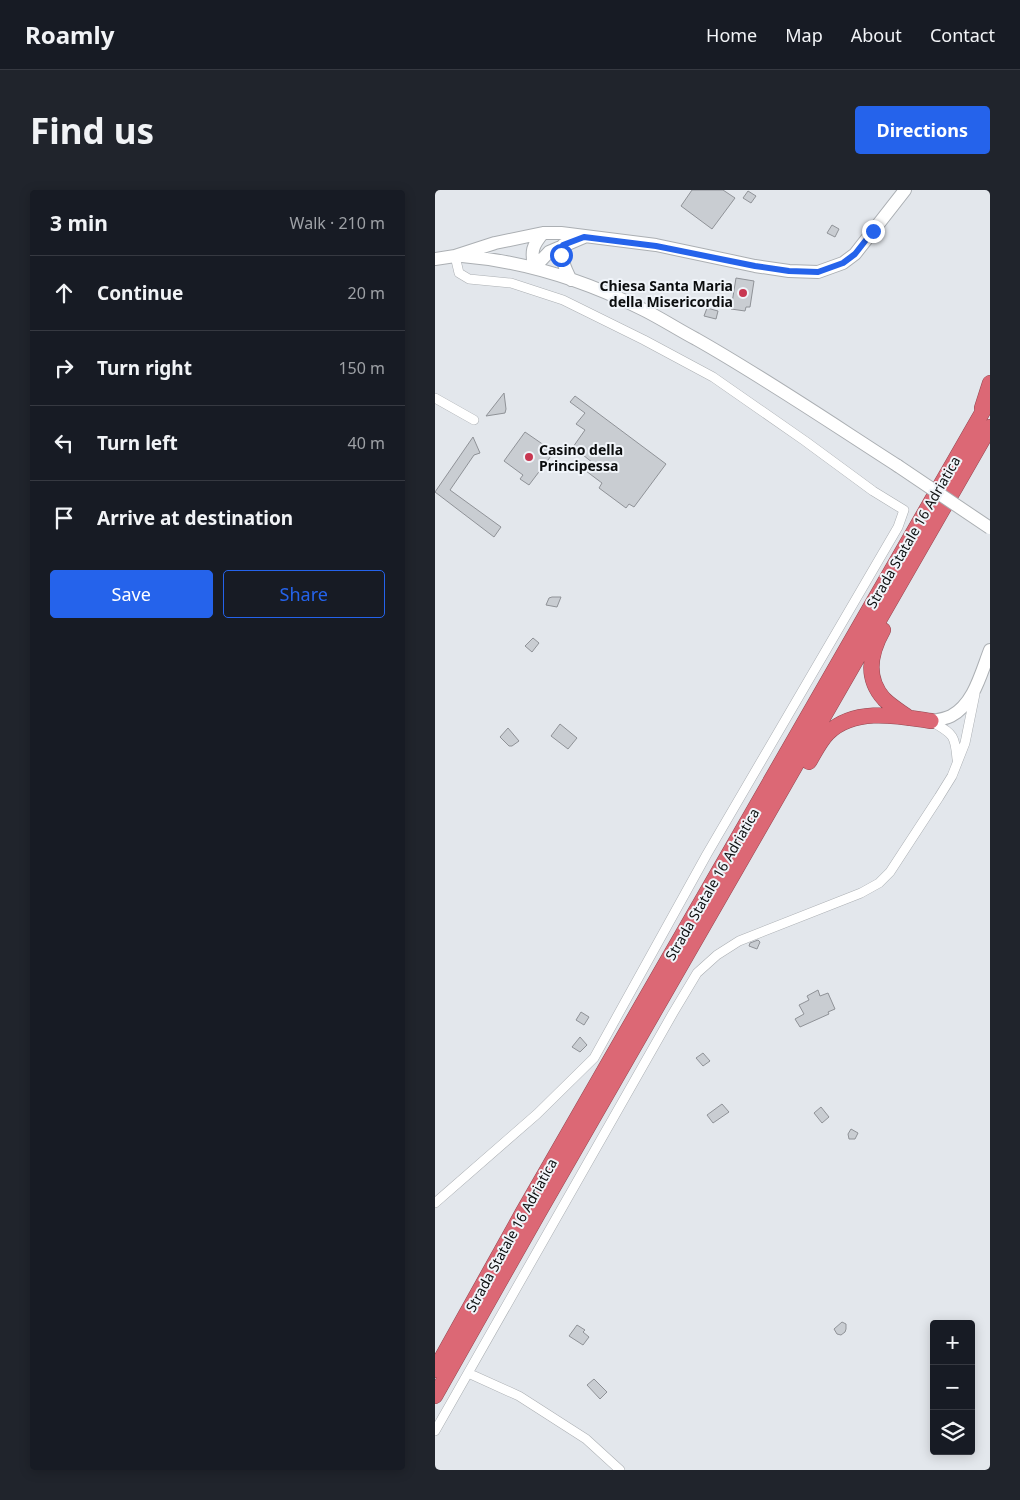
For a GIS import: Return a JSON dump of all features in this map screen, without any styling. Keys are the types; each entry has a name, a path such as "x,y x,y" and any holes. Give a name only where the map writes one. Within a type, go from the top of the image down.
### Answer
{"highway":[{"path":"985,422 990,383"},
{"name":"Strada Statale 16 Adriatica","path":"435,1396 543,1203 929,531 985,422 990,399"},
{"name":"Strada Statale 16 Adriatica","path":"435,1370 528,1203 985,422"},
{"path":"909,718 885,700 878,691 870,665 877,641 918,570 929,531"},
{"path":"751,842 784,804 820,742 835,727 851,719 865,716 931,721"}],"main road":[{"path":"435,259 455,256 495,242 543,233 561,233 656,246 755,266 789,271 818,272 843,263 855,254 901,195 912,190"},
{"path":"534,268 532,253 535,243 543,233"},
{"path":"534,268 549,252 584,237"},
{"path":"563,245 561,255 563,265 571,280"},
{"path":"455,256 487,258 534,268 571,280 639,308 740,364 990,528"},
{"path":"931,721 949,717 964,706 976,686 990,650"}],"street":[{"path":"435,1203 537,1114 594,1058 707,854 898,527 903,510 873,491 713,377 563,300 511,283 469,279 459,273 455,256"},
{"path":"435,398 474,420"},
{"path":"435,1431 697,974 717,955 739,941 861,893 879,883 890,872 951,776 967,737 976,686"},
{"path":"931,721 952,733 956,744 957,760"},
{"path":"468,1374 519,1396 586,1439 620,1470"}],"building":[{"path":"692,190 723,190 735,198 712,229 681,206"},
{"path":"748,191 756,196 751,203 743,198"},
{"path":"832,225 839,229 835,237 827,233"},
{"name":"Chiesa Santa Maria della Misericordia","path":"736,278 754,281 750,307 746,307 745,311 731,309"},
{"path":"707,308 718,311 716,319 704,316"},
{"path":"504,393 505,413 486,416"},
{"path":"575,396 666,464 634,507 629,504 626,508 599,488 602,483 586,471 593,463 573,447 585,430 576,424 585,413 570,402"},
{"name":"Casino della Principessa","path":"525,432 554,452 529,485 520,479 523,475 504,461"},
{"path":"473,437 480,453 474,455 450,490 501,527 494,537 435,492"},
{"path":"561,597 557,607 546,605 549,598"},
{"path":"533,638 539,643 532,652 525,646"},
{"path":"560,724 577,738 568,749 551,736"},
{"path":"508,728 519,741 512,746 509,746 500,737"},
{"path":"758,940 760,942 757,949 749,946 750,943"},
{"path":"818,990 820,996 828,993 835,1009 828,1012 829,1014 800,1027 795,1019 804,1014 799,1005 809,1000 807,996"},
{"path":"581,1012 589,1017 584,1025 576,1020"},
{"path":"580,1037 587,1045 580,1052 572,1047"},
{"path":"703,1053 710,1061 703,1066 696,1058"},
{"path":"722,1104 729,1112 713,1123 707,1115"},
{"path":"821,1107 829,1117 822,1123 814,1113"},
{"path":"851,1129 858,1133 855,1139 849,1139 848,1134"},
{"path":"842,1322 846,1324 846,1329 841,1335 837,1334 834,1329"},
{"path":"577,1325 585,1330 583,1332 589,1337 583,1345 569,1336"},
{"path":"594,1379 607,1392 600,1399 587,1385"}],"place":[{"name":"Chiesa Santa Maria della Misericordia","path":"743,293"},
{"name":"Casino della Principessa","path":"529,457"}],"route":[{"path":"561,255 563,245 584,237 656,246 755,266 789,271 818,272 843,263 855,254 873,231"}]}
